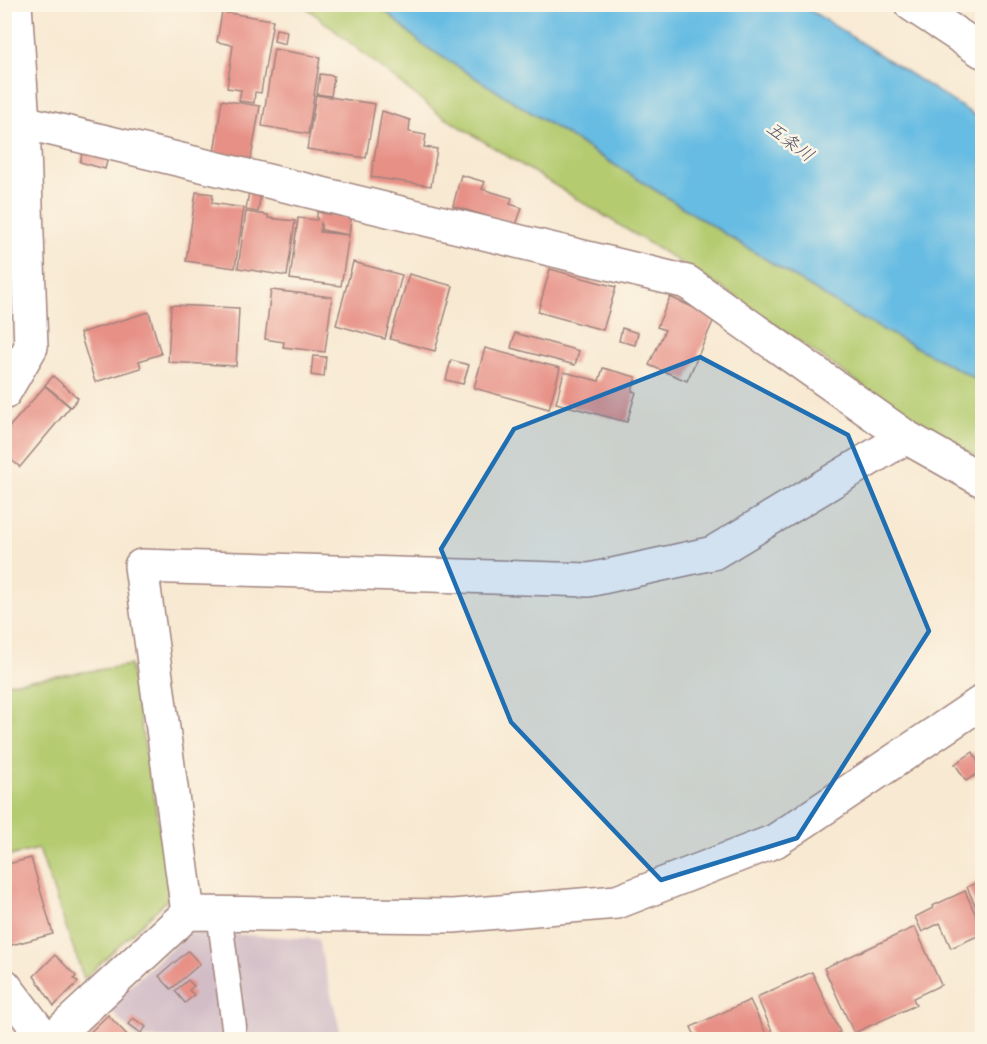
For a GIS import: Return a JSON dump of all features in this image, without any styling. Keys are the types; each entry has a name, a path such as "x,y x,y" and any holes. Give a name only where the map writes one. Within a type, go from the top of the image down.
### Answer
{"street":[{"path":"4,393 18,355 23,122 15,4"},
{"path":"911,4 982,51"},
{"path":"23,122 687,282 906,437 982,480"},
{"path":"204,913 141,566 589,580 713,553 906,437"},
{"path":"51,1040 204,913 453,916 617,902 775,841 982,702"},
{"path":"4,985 46,1040"}],"lane":[{"path":"204,913 234,1027"}],"highlighted area":[{"path":"700,357 848,435 929,631 797,838 661,880 511,722 441,549 514,429"}],"shaded area":[{"path":"189,932 318,939 342,1039 137,1038 107,1007"}],"green space":[{"path":"303,5 379,5 423,45 855,315 982,382 982,459 928,431 725,290 439,114"},
{"path":"130,665 170,886 167,900 84,979 39,849 5,857 4,684"}],"water":[{"name":"五条川","path":"379,5 802,5 982,120 982,382 855,315 423,45"}],"building":[{"path":"222,12 273,20 261,93 255,92 254,103 239,101 241,90 227,88 233,45 217,42"},
{"path":"276,29 287,31 285,44 274,41"},
{"path":"274,49 320,57 308,134 262,126"},
{"path":"320,74 334,76 331,96 317,94"},
{"path":"316,95 375,104 366,158 307,149"},
{"path":"222,100 260,106 251,159 214,153"},
{"path":"382,111 410,120 409,132 426,135 424,147 437,149 431,186 371,177"},
{"path":"83,150 108,157 105,169 80,162"},
{"path":"461,175 485,182 482,189 512,198 510,204 522,208 516,225 453,206"},
{"path":"249,191 261,192 258,212 246,210"},
{"path":"196,192 213,194 212,203 244,208 235,268 186,261"},
{"path":"246,212 268,215 268,218 295,221 287,276 238,268"},
{"path":"317,212 351,218 349,235 341,286 290,279 298,218 317,220","holes":["321,222 321,230 349,235 320,232"]},
{"path":"353,262 402,275 385,339 336,325"},
{"path":"550,269 616,287 603,330 538,312"},
{"path":"409,274 453,286 435,351 390,339"},
{"path":"271,290 332,297 325,352 283,347 284,342 265,339"},
{"path":"670,297 715,317 687,381 649,365 665,330 657,327"},
{"path":"171,305 239,308 236,366 168,362"},
{"path":"149,312 161,354 139,361 141,368 95,382 80,333"},
{"path":"622,328 638,333 635,345 619,341"},
{"path":"515,333 579,351 575,365 511,348"},
{"path":"485,348 560,368 549,409 474,388"},
{"path":"313,356 326,357 324,377 311,375"},
{"path":"451,360 469,365 463,384 446,380"},
{"path":"603,368 636,377 632,391 636,392 627,422 556,403 564,372 599,381"},
{"path":"53,376 78,398 71,407 45,385"},
{"path":"45,386 70,407 20,467 4,454 4,433"},
{"path":"973,752 982,771 966,781 955,764"},
{"path":"31,858 53,934 4,947 4,865"},
{"path":"982,880 982,920 967,887"},
{"path":"965,891 982,929 982,934 951,948 940,923 922,932 915,917 933,908 932,906"},
{"path":"915,927 941,985 913,998 916,1005 854,1033 824,968"},
{"path":"188,951 200,964 171,989 159,976"},
{"path":"55,955 76,976 74,979 78,982 54,1006 34,976"},
{"path":"812,972 840,1032 824,1040 776,1040 757,997"},
{"path":"188,980 194,986 189,990 194,995 185,1003 175,991"},
{"path":"750,1000 769,1040 697,1040 691,1027"},
{"path":"108,1015 132,1040 82,1040"},
{"path":"133,1018 146,1027 141,1033 129,1024"}]}
